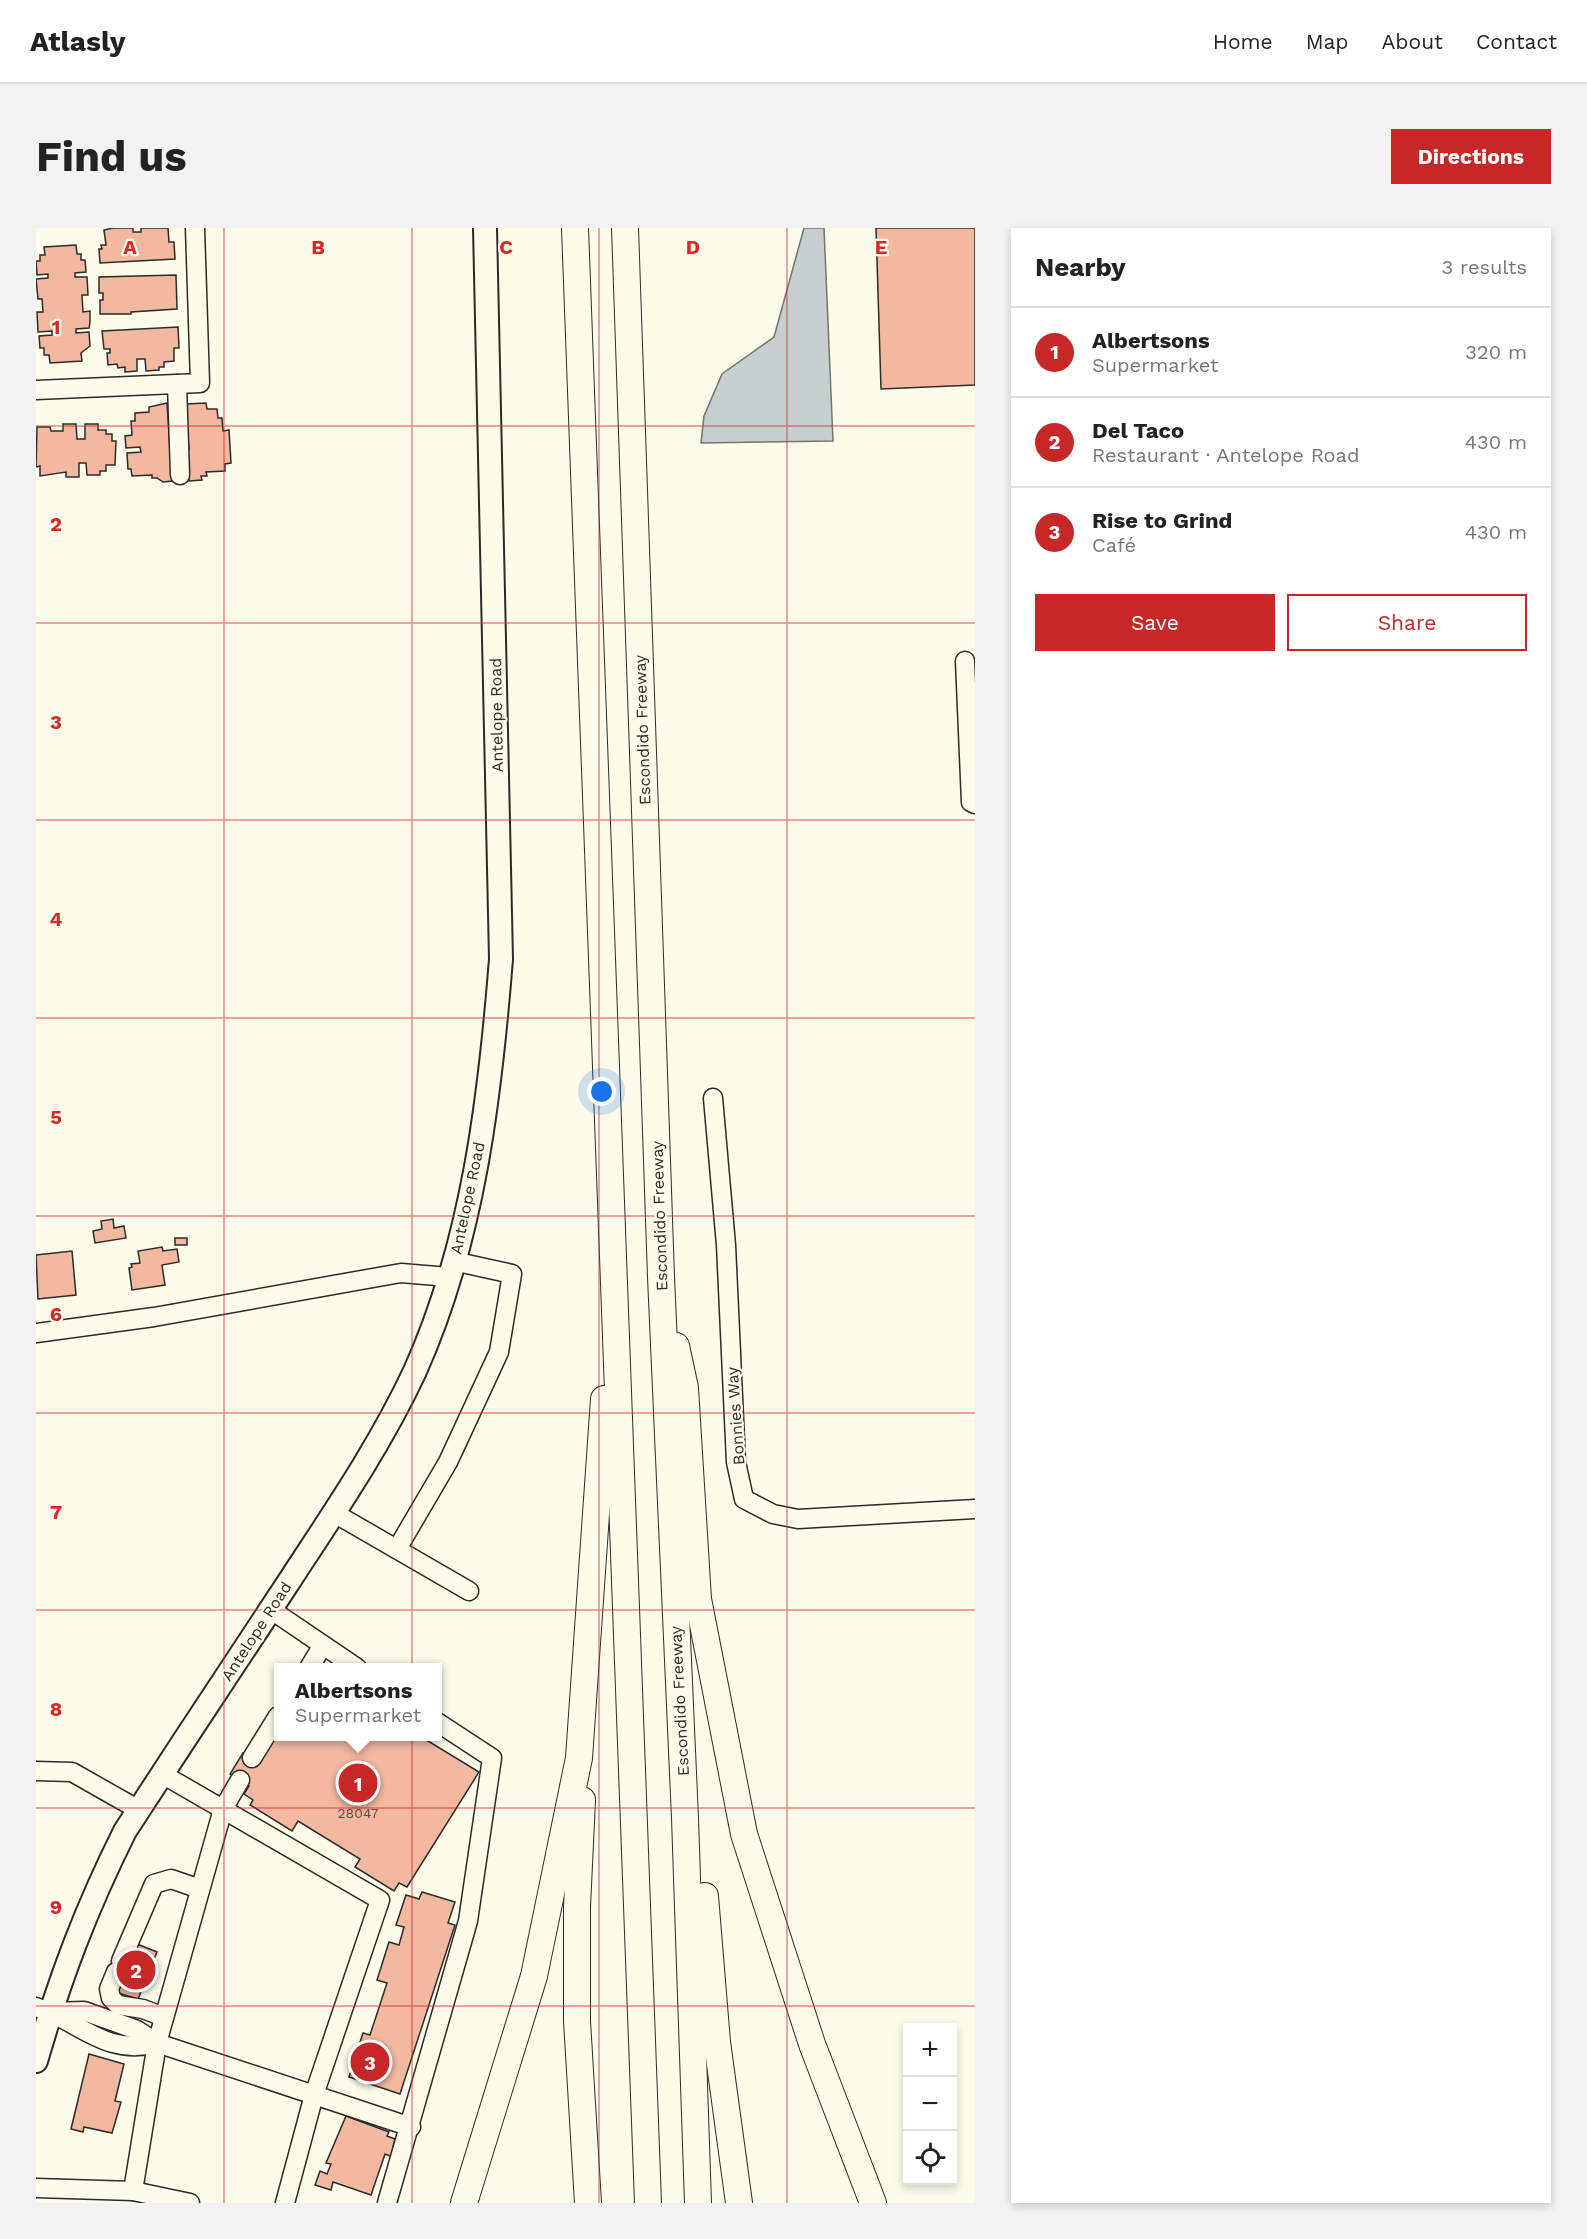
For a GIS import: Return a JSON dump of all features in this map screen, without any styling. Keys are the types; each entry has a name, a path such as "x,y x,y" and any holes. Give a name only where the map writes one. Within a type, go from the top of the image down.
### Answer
{"highway":[{"path":"575,228 648,2203"},
{"name":"Escondido Freeway","path":"625,228 661,1277 685,1818 698,2203"},
{"path":"464,2203 534,1976 579,1758 612,1276"},
{"path":"661,1277 685,1388 699,1599 744,1834 812,2043 873,2203"},
{"path":"579,1758 582,1797 577,1907 577,2021 588,2203"},
{"path":"685,1818 703,1859 717,2042 739,2203"}],"main road":[{"name":"Antelope Road","path":"36,2061 43,2009 66,1962 99,1883 139,1810 334,1513 375,1446 415,1369 452,1269 477,1163 494,1046 501,959 485,228"}],"street":[{"path":"36,390 200,383 195,228"},
{"path":"177,384 180,475"},
{"path":"965,661 970,802 975,804"},
{"name":"Bonnies Way","path":"713,1098 726,1245 736,1462 744,1499 773,1514 798,1519 975,1509"},
{"path":"36,1332 154,1317 401,1273 452,1269 512,1274 499,1352 448,1462 397,1549"},
{"path":"334,1513 470,1591"},
{"path":"270,1610 350,1663"},
{"path":"312,1663 323,1645"},
{"path":"252,1758 274,1724"},
{"path":"387,2203 411,2127 468,1921 492,1758 442,1725"},
{"path":"36,1771 72,1772 139,1810"},
{"path":"162,1774 380,1900 314,2095 285,2203"},
{"path":"133,2191 157,2043 222,1809 240,1780"},
{"path":"164,2017 143,2009 118,2005 111,1998 109,1989 154,1884 171,1879 200,1889"},
{"path":"43,2009 84,2033 136,2049 157,2043 411,2127"},
{"path":"36,2188 67,2196 108,2197 133,2191 190,2203"}],"shaded area":[{"path":"804,228 824,228 833,441 701,443 704,416 722,374 774,337"}],"building":[{"path":"133,228 133,232 141,232 141,228 168,228 169,242 174,242 175,259 100,263 99,249 102,249 101,245 106,245 104,230"},
{"path":"876,228 975,228 975,385 881,389"},
{"path":"76,245 77,254 81,254 81,260 85,260 86,272 75,273 75,277 87,277 88,295 82,295 83,312 90,311 90,322 89,328 76,329 76,333 89,332 90,346 81,353 82,361 50,363 49,355 44,355 44,348 40,348 39,336 52,335 52,331 38,332 37,312 43,312 42,299 38,299 36,279 48,278 48,274 37,275 36,261 40,261 40,255 45,255 44,247"},
{"path":"176,275 177,309 131,312 131,314 100,314 100,300 103,300 103,293 99,293 99,277"},
{"path":"178,327 179,348 174,348 174,361 164,362 164,367 159,367 159,370 146,371 145,359 137,359 137,371 125,372 125,367 118,368 117,364 108,365 107,353 110,353 110,349 104,349 102,331"},
{"path":"167,403 172,481 163,482 152,478 152,475 132,476 131,469 128,469 127,453 141,452 140,447 126,448 125,436 132,435 131,421 135,421 135,413 149,412 149,407"},
{"path":"206,403 207,409 217,409 218,418 222,418 223,431 229,430 231,463 225,464 225,471 206,472 207,476 201,476 202,480 189,481 185,450 189,450 185,404"},
{"path":"63,424 76,424 77,439 85,439 85,424 98,424 98,430 106,430 106,434 112,434 112,441 116,441 115,465 106,465 106,471 100,471 100,475 87,475 86,463 79,463 79,477 66,477 66,472 40,476 40,466 36,467 37,427 50,427 51,431 63,431"},
{"path":"113,1219 114,1228 124,1226 126,1238 95,1243 93,1231 102,1229 101,1221"},
{"path":"175,1238 187,1238 187,1245 175,1245"},
{"path":"162,1247 163,1251 177,1249 179,1262 162,1265 165,1285 132,1290 129,1268 132,1267 131,1264 140,1263 138,1251"},
{"path":"72,1251 76,1295 38,1299 36,1255"},
{"path":"274,1736 274,1741 428,1741 479,1772 407,1887 399,1883 394,1891 355,1867 360,1859 298,1821 292,1831 250,1805 253,1800 244,1794 249,1786 230,1774 243,1753 258,1762"},
{"path":"422,1892 455,1902 448,1923 455,1925 400,2094 349,2077 363,2033 370,2035 387,1983 377,1980 389,1942 399,1945 404,1927 396,1925 406,1895 419,1899"},
{"path":"132,1942 157,1952 138,1999 115,1992"},
{"path":"89,2054 124,2064 115,2101 121,2102 112,2133 84,2127 83,2132 71,2129"},
{"path":"346,2116 389,2132 387,2136 395,2139 393,2147 399,2149 395,2158 385,2154 371,2195 333,2182 331,2190 315,2185 320,2171 327,2174 331,2164 326,2163"}],"place":[{"name":"Albertsons","path":"358,1783"},
{"name":"Del Taco","path":"136,1970"},
{"name":"Rise to Grind","path":"370,2062"}]}
